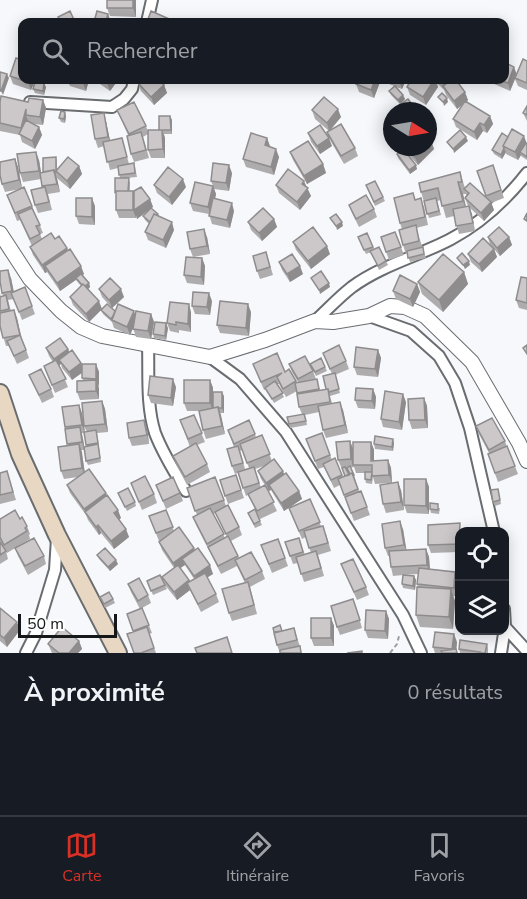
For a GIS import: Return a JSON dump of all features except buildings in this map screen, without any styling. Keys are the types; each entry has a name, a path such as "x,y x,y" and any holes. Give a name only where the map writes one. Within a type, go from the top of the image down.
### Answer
{"main road":[{"path":"0,393 20,454 57,535 118,653"}],"street":[{"path":"148,18 152,0"},
{"path":"21,102 112,107 124,99 133,84"},
{"path":"210,357 246,347 315,321 352,287 384,269 450,239 478,222 504,199 527,173"},
{"path":"0,233 30,279 81,327 102,336 210,357 240,379 286,432 403,615 421,653"},
{"path":"315,321 333,322 369,316 390,306 405,307 425,316 472,362 527,461"},
{"path":"369,316 411,331 439,356 455,383 471,428 493,527"},
{"path":"148,344 151,418 163,451 186,491"},
{"path":"26,653 36,633 56,570 57,535"},
{"path":"509,630 527,651"},
{"path":"501,653 504,635"}]}
